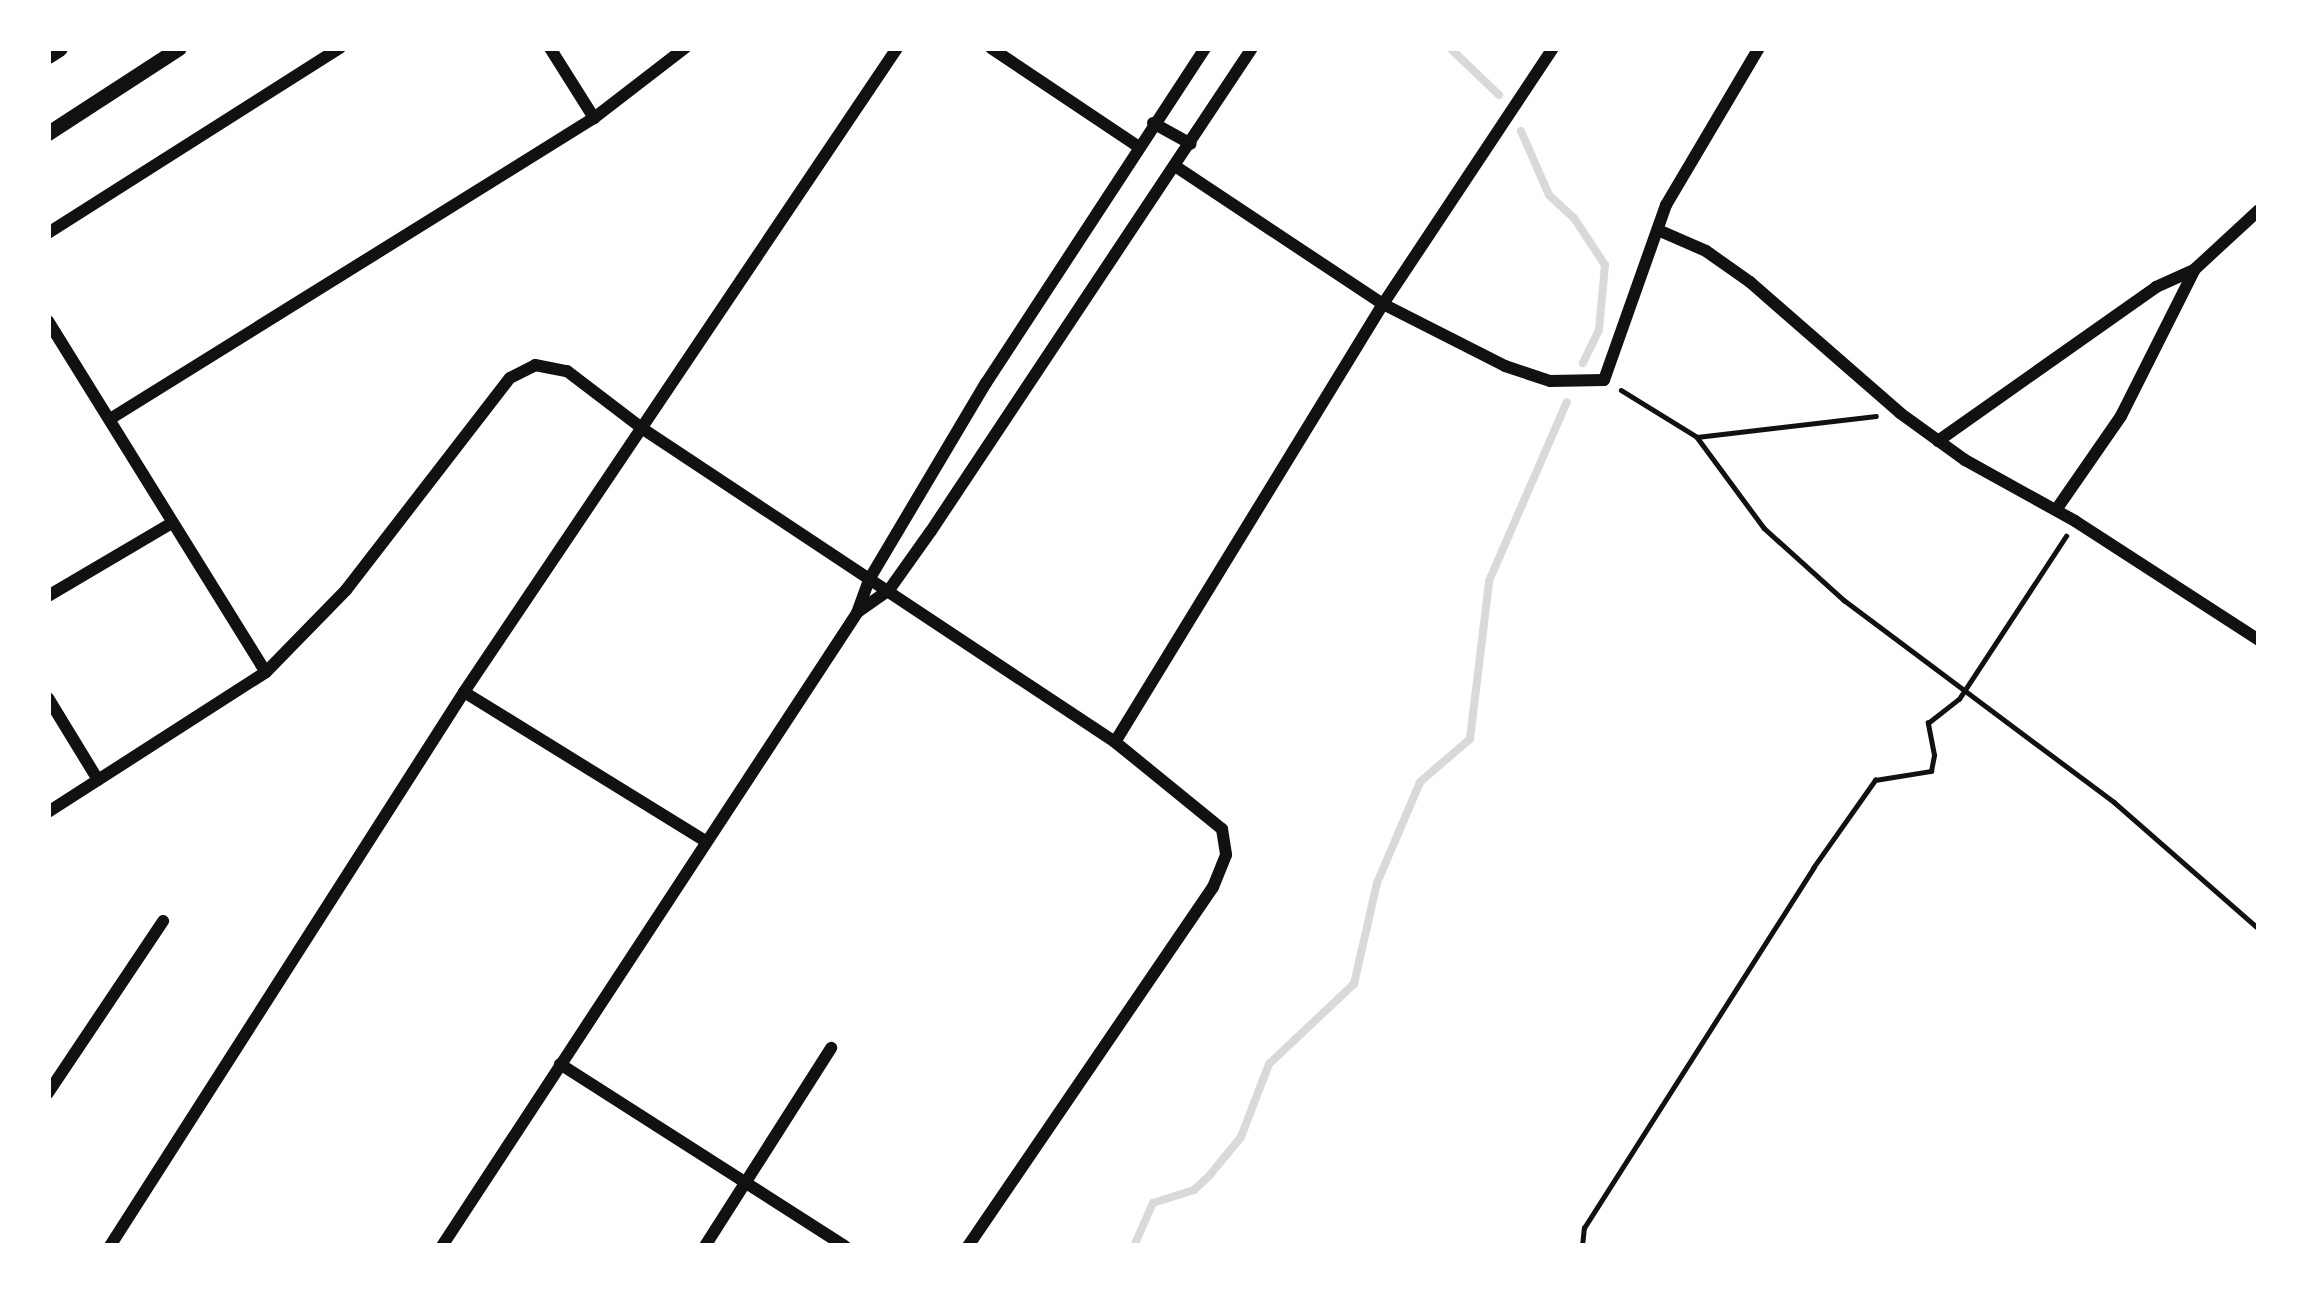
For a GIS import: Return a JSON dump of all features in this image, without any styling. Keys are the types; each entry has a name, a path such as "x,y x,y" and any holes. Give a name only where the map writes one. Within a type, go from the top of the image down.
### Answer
{"highway":[{"path":"48,55 59,48"}],"street":[{"path":"48,133 179,48"},
{"path":"48,233 340,48"},
{"path":"550,48 594,118"},
{"path":"110,419 594,118 685,48"},
{"path":"110,1246 464,692 643,429 732,286 897,48"},
{"path":"991,48 1139,147"},
{"path":"442,1246 856,613 870,578 986,383 1205,48"},
{"path":"856,613 889,590 1252,48"},
{"path":"1115,742 1383,304 1553,48"},
{"path":"1175,166 1383,304 1527,376 1570,382 1604,380 1682,175 1759,48"},
{"path":"1153,123 1190,144"},
{"path":"1938,441 2156,287 2195,269 2259,210"},
{"path":"1658,230 1706,251 1750,282 1938,441 2075,521 2259,640"},
{"path":"2056,510 2121,416 2195,269"},
{"path":"48,321 266,672"},
{"path":"48,812 266,672 346,590 518,371 546,365 567,371 643,429 1115,742 1222,829 1226,855 1213,887 968,1246"},
{"path":"48,596 170,524"},
{"path":"464,692 704,840"},
{"path":"48,698 98,780"},
{"path":"48,1093 163,921"},
{"path":"705,1246 831,1048"},
{"path":"560,1064 845,1246"}],"path":[{"path":"1604,380 1696,437 1764,528 1844,600 2114,802 2259,929"},
{"path":"1696,437 1900,413"},
{"path":"1582,1246 1584,1228 1813,868 1875,781 1931,771 1934,755 1928,723 1964,693 2075,521"}],"waterway":[{"path":"1450,48 1499,95"},
{"path":"1521,131 1549,195 1574,218 1605,265 1599,330 1583,363"},
{"path":"1134,1246 1153,1203 1194,1190 1241,1137 1269,1064 1354,984 1377,883 1420,782 1470,739 1489,581 1567,402"}]}
